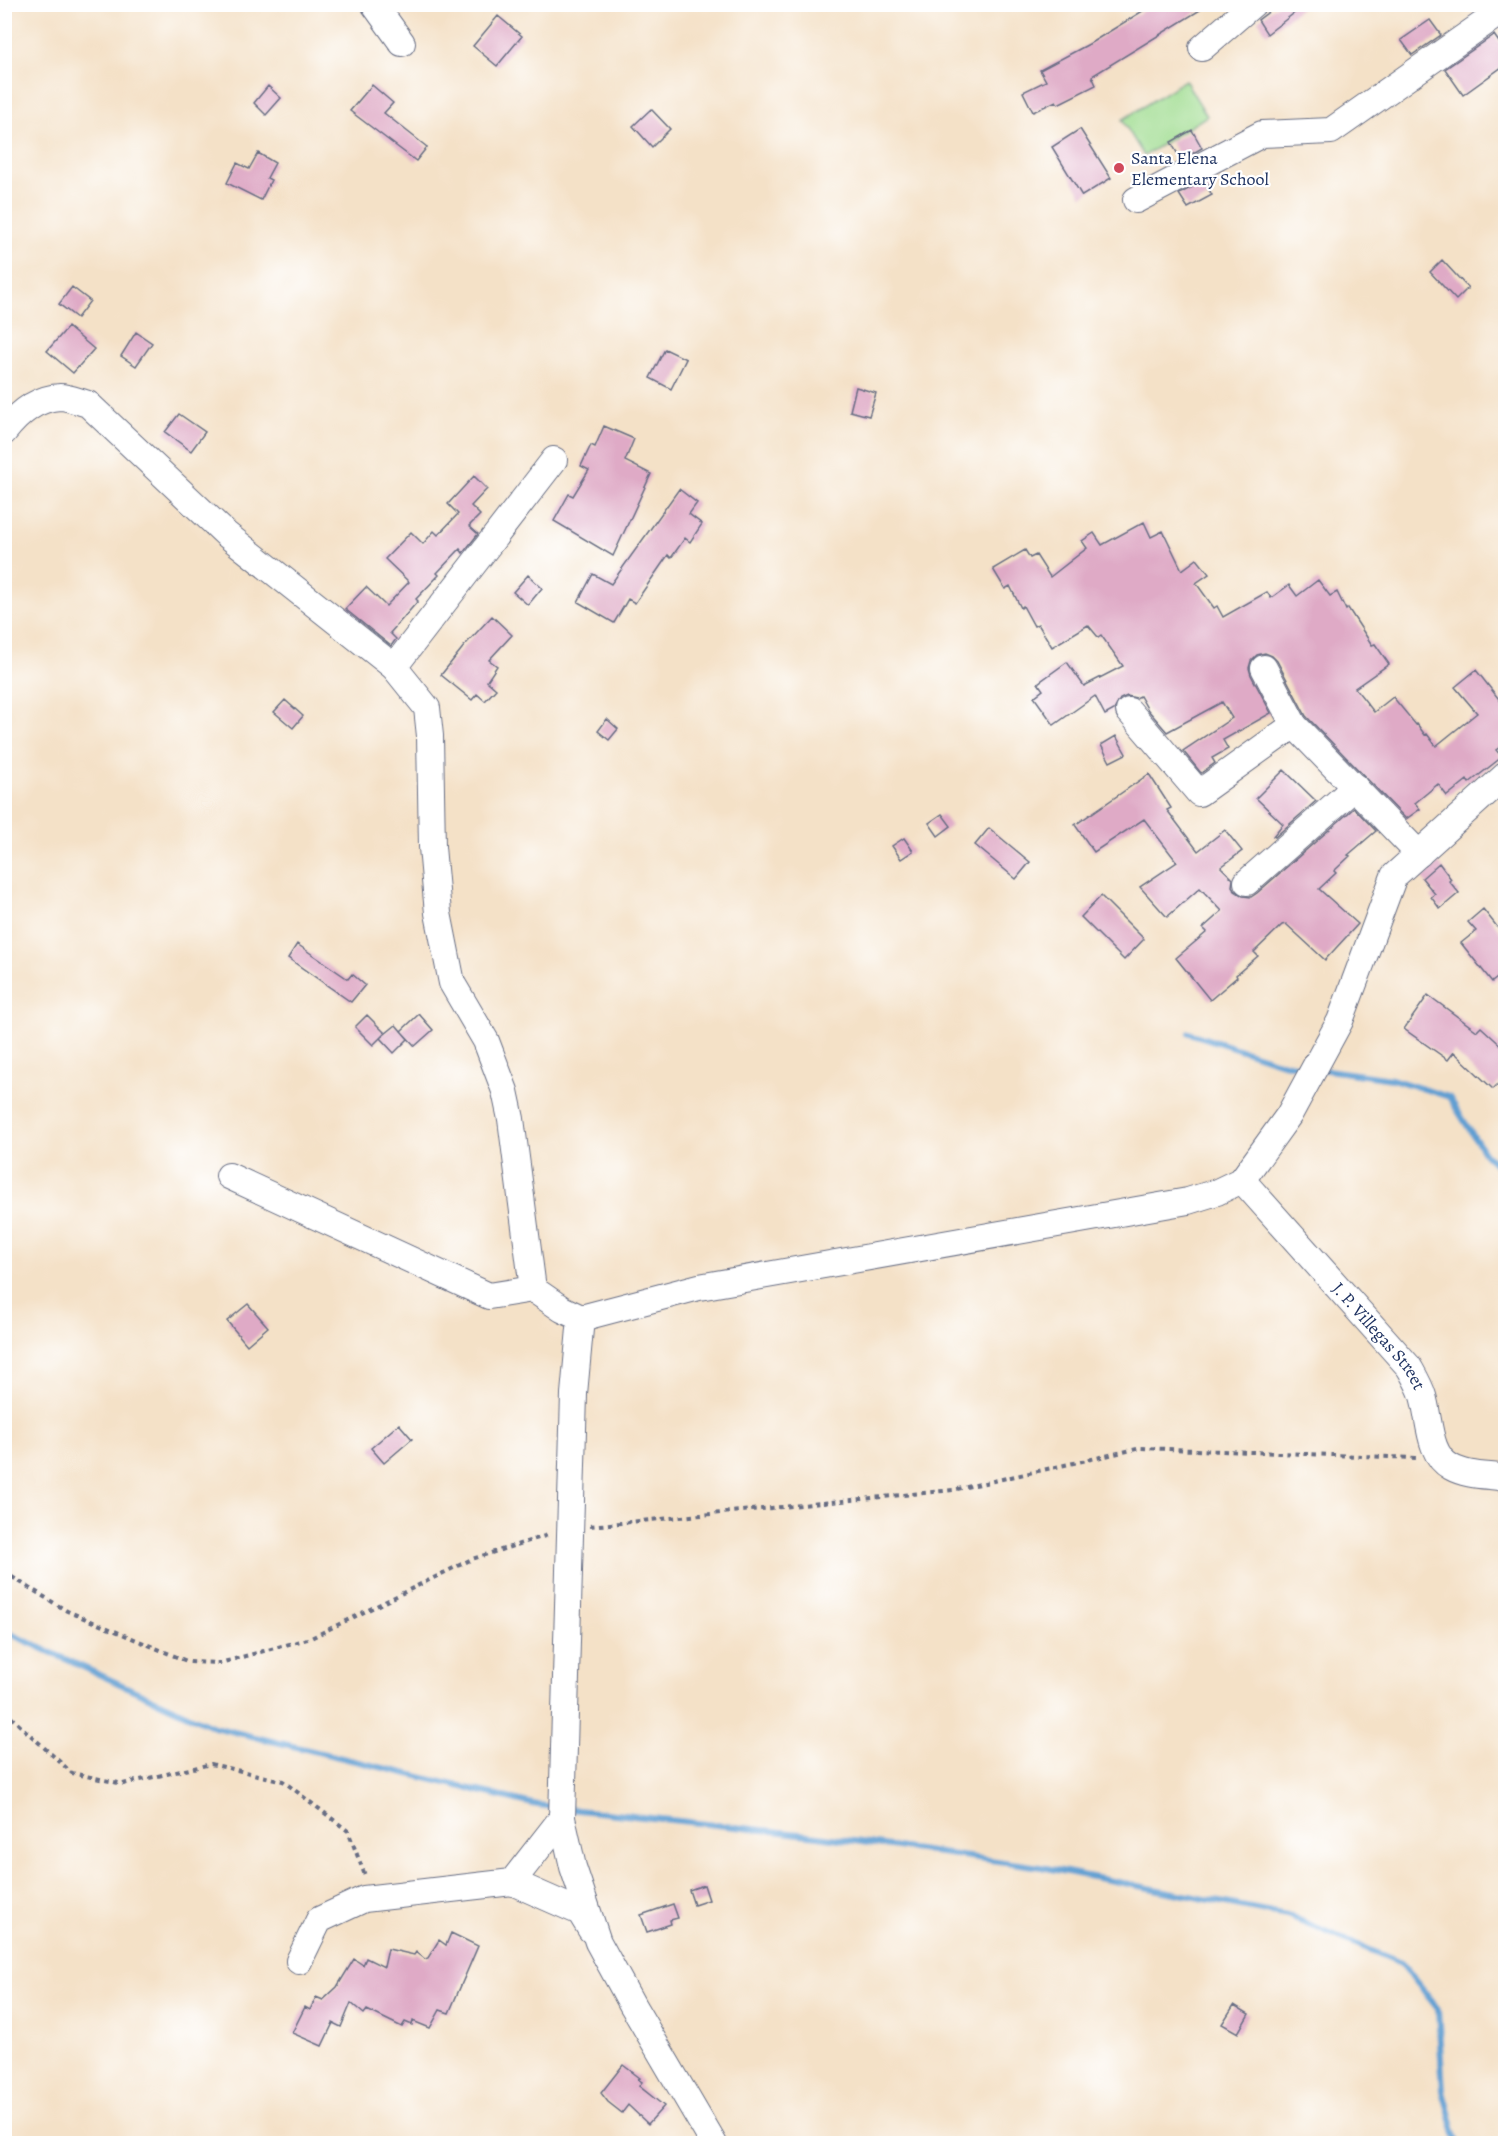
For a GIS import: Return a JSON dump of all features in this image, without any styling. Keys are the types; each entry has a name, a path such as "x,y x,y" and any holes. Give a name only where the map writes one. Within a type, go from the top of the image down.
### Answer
{"street":[{"path":"374,4 402,43"},
{"path":"1202,48 1253,4"},
{"path":"1136,200 1262,134 1331,131 1493,18"},
{"path":"4,432 31,405 60,397 88,404 226,534 394,668 427,708 430,736 432,848 438,913 452,982 486,1041 505,1090 511,1119 533,1289"},
{"path":"394,668 554,460"},
{"path":"1264,668 1294,725 1419,854"},
{"path":"1129,711 1199,793 1294,725"},
{"path":"229,1176 489,1296 533,1289 562,1309 581,1318 699,1287 1188,1201 1217,1192 1242,1180 1289,1115 1340,1021 1394,876 1506,775"},
{"path":"1247,882 1355,787"},
{"name":"J. P. Villegas Street","path":"1242,1180 1409,1367 1422,1394 1434,1445 1440,1459"},
{"path":"581,1318 574,1394 562,1818 573,1867 598,1942"},
{"path":"1440,1459 1450,1467 1463,1472 1506,1478"},
{"path":"512,1882 562,1818"},
{"path":"298,1961 319,1920 363,1899 512,1882 580,1912 714,2144"}],"path":[{"path":"4,1572 67,1611 189,1662 220,1663 311,1638 472,1559 569,1528 953,1490 1142,1448 1440,1459"},
{"path":"4,1711 72,1773 123,1784 211,1764 283,1781 348,1831 367,1882 363,1899"}],"green space":[{"path":"1185,80 1207,116 1144,156 1122,120"}],"building":[{"path":"1154,4 1210,4 1092,76 1096,85 1058,104 1056,101 1033,112 1023,92 1046,81 1040,70 1089,44"},
{"path":"1279,4 1306,4 1267,34 1258,20"},
{"path":"498,16 522,36 497,66 473,46"},
{"path":"1430,20 1441,35 1412,55 1401,40"},
{"path":"1494,35 1506,52 1506,64 1463,95 1445,69"},
{"path":"372,85 393,103 384,113 427,147 416,161 350,111"},
{"path":"268,86 281,98 266,115 254,103"},
{"path":"651,109 670,129 652,147 633,126"},
{"path":"1080,129 1111,178 1082,196 1052,147"},
{"path":"1192,130 1202,148 1181,160 1171,142"},
{"path":"258,153 275,163 267,178 271,180 261,200 227,183 237,163 249,169"},
{"path":"1211,177 1214,181 1206,185 1212,195 1188,208 1179,194"},
{"path":"1442,260 1468,288 1456,300 1430,272"},
{"path":"72,287 90,301 77,318 59,304"},
{"path":"68,327 94,349 73,373 47,351"},
{"path":"136,332 152,343 136,366 121,356"},
{"path":"665,349 686,359 671,389 650,378"},
{"path":"856,387 876,393 869,416 850,411"},
{"path":"179,414 205,432 191,451 165,432"},
{"path":"604,426 634,439 625,461 651,474 613,556 554,521 569,494 573,496 589,470 581,466 591,445 595,447"},
{"path":"474,476 487,489 471,506 480,515 469,526 478,534 463,553 460,549 437,573 439,575 416,599 418,601 390,633 396,639 391,646 345,609 366,587 386,606 409,582 385,559 411,532 423,544 434,531 438,535 458,514 448,504"},
{"path":"679,489 697,503 689,514 702,524 690,542 685,538 671,558 668,555 635,603 628,599 614,623 578,602 593,574 611,584"},
{"path":"1144,522 1151,537 1163,531 1182,570 1197,559 1209,574 1196,583 1214,608 1217,606 1223,617 1267,592 1271,598 1289,585 1297,596 1318,580 1330,596 1337,592 1346,610 1348,608 1372,645 1375,644 1389,664 1355,688 1374,712 1393,697 1436,746 1477,713 1455,687 1476,670 1506,708 1506,743 1496,750 1502,757 1469,783 1467,780 1447,796 1438,784 1415,803 1420,809 1406,819 1306,716 1277,661 1265,653 1257,655 1251,661 1249,668 1271,713 1223,740 1228,749 1212,758 1215,763 1201,773 1183,751 1232,718 1222,702 1167,732 1148,710 1140,696 1136,698 1127,696 1120,699 1114,710 1105,715 1095,696 1054,725 1034,697 1043,690 1038,683 1067,662 1084,686 1123,666 1101,635 1098,637 1088,625 1052,647 1038,624 1034,626 1023,606 1021,608 1010,586 1005,589 993,569 1025,550 1030,558 1036,555 1050,577 1087,548 1082,541 1094,533 1102,545"},
{"path":"528,575 542,588 528,605 513,592"},
{"path":"492,616 512,635 489,660 497,666 487,681 496,689 485,701 477,694 472,700 441,675"},
{"path":"285,700 303,716 293,728 274,712"},
{"path":"607,719 618,729 609,740 598,731"},
{"path":"1116,736 1126,754 1110,762 1101,745"},
{"path":"1284,770 1316,801 1275,837 1273,836 1283,824 1256,798"},
{"path":"1149,774 1171,808 1167,810 1198,851 1225,830 1242,851 1221,867 1233,879 1232,886 1235,891 1243,896 1251,897 1257,893 1354,808 1376,831 1348,855 1350,856 1334,871 1336,873 1319,889 1358,924 1325,960 1286,924 1282,925 1254,952 1258,956 1210,1000 1176,958 1207,932 1203,928 1222,911 1200,888 1167,917 1140,887 1177,862 1144,819 1094,852 1075,825"},
{"path":"942,814 951,826 938,836 929,823"},
{"path":"989,828 1030,862 1016,879 975,845"},
{"path":"904,838 913,851 901,859 892,846"},
{"path":"1439,863 1459,893 1440,909 1431,897 1435,894 1422,878"},
{"path":"1101,896 1144,939 1124,960 1081,917"},
{"path":"1483,909 1506,938 1506,971 1492,982 1461,943 1476,931 1468,922"},
{"path":"297,944 348,979 352,974 365,985 351,1002 288,958"},
{"path":"1428,995 1477,1031 1481,1027 1506,1050 1506,1076 1493,1089 1454,1052 1448,1060 1404,1029"},
{"path":"419,1014 433,1030 415,1046 401,1031"},
{"path":"367,1015 385,1033 373,1045 355,1027"},
{"path":"396,1025 408,1039 394,1053 380,1038"},
{"path":"248,1304 268,1327 247,1345 227,1321"},
{"path":"399,1424 412,1439 384,1463 371,1448"},
{"path":"704,1885 709,1900 694,1905 689,1890"},
{"path":"673,1904 678,1918 670,1920 671,1924 647,1932 641,1915"},
{"path":"451,1933 478,1946 449,2013 440,2010 430,2028 413,2021 412,2025 405,2022 402,2027 367,2010 364,2014 351,2003 341,2027 333,2023 322,2046 292,2033 305,2007 310,2010 316,1997 323,2000 337,1987 354,1959 363,1965 366,1958 384,1967 388,1949 414,1955 416,1952 425,1959 428,1958 439,1940 446,1945"},
{"path":"1234,2005 1249,2014 1238,2033 1222,2024"},
{"path":"623,2065 640,2078 638,2079 642,2082 639,2086 664,2106 648,2124 628,2105 622,2113 601,2093"}],"waterway":[{"path":"1189,1033 1282,1063 1307,1067"},
{"path":"1320,1069 1392,1079 1449,1097 1485,1154 1506,1174"},
{"path":"4,1631 214,1727 537,1805 555,1807"},
{"path":"569,1809 818,1836 1041,1867 1287,1915 1401,1963 1438,2009 1443,2091 1458,2144"}],"place":[{"name":"Santa Elena Elementary School","path":"1119,168"}]}
